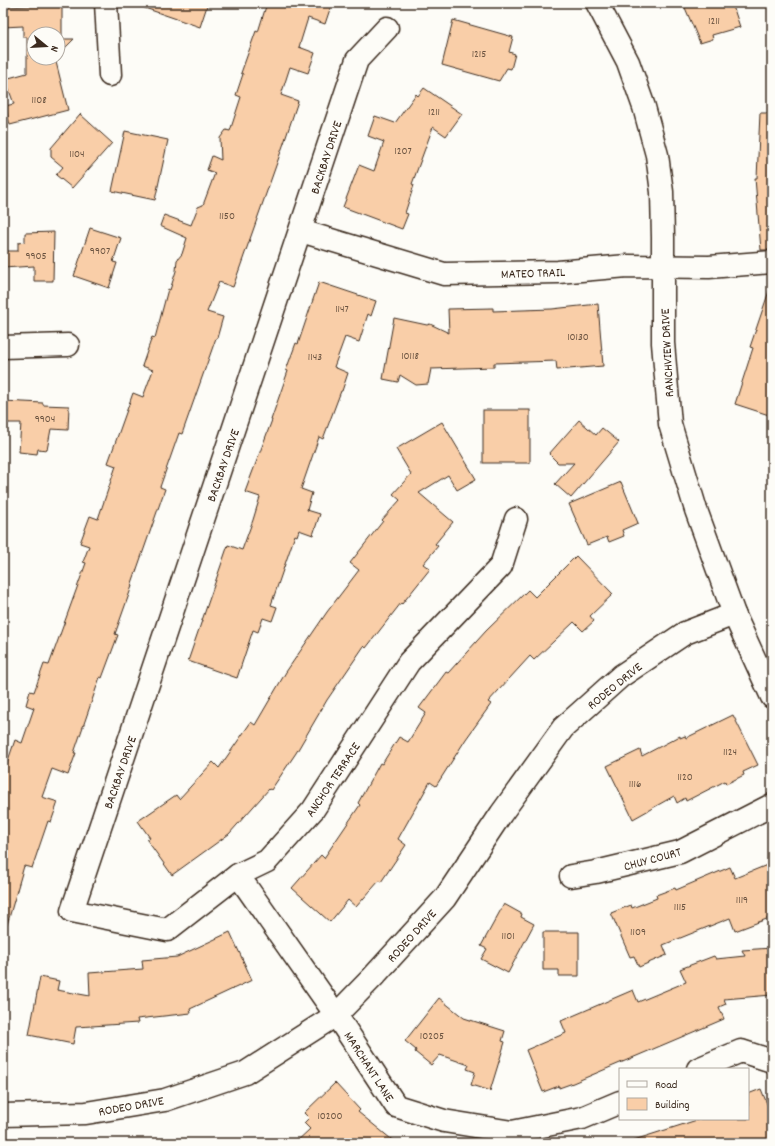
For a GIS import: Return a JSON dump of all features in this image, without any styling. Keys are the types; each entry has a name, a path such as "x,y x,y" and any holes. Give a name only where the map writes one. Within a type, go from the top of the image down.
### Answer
{"street":[{"path":"106,3 110,75"},
{"name":"RANCHVIEW DRIVE","path":"597,3 628,62 644,107 657,155 662,192 663,343 670,424 696,510 734,614 772,697"},
{"name":"BACKBAY DRIVE","path":"72,911 301,231 357,60 387,28"},
{"name":"MATEO TRAIL","path":"301,231 444,274 558,272 627,266 710,267 772,262"},
{"path":"3,347 68,345"},
{"name":"ANCHOR TERRACE","path":"72,911 167,930 238,875 267,861 313,810 409,662 501,566 516,518"},
{"name":"RODEO DRIVE","path":"3,1115 86,1113 165,1100 245,1073 336,1015 445,898 501,814 563,728 621,676 672,642 685,634 734,614"},
{"name":"CHUY COURT","path":"571,876 596,872 680,852 772,805"},
{"name":"MARCHANT LANE","path":"238,875 336,1015 396,1106 444,1122 512,1132 582,1118 619,1102"},
{"path":"700,1068 741,1051 772,1061"}],"building":[{"path":"136,3 208,3 200,27 136,5"},
{"path":"267,3 332,3 325,24 308,18 299,47 315,53 308,73 290,67 281,95 298,101 284,143 233,287 219,282 207,312 223,317 217,338 182,434 179,433 160,487 165,489 115,634 118,635 102,678 100,677 68,775 52,769 42,797 58,802 51,822 48,821 32,868 24,866 7,925 3,925 3,775 15,740 22,743 34,708 26,705 30,691 34,692 44,664 49,665 86,563 83,562 89,546 80,543 90,516 98,519 116,466 108,463 133,393 143,397 153,370 142,366 152,337 155,338 168,289 170,290 176,271 177,260 182,254 187,238 160,226 164,215 191,225 198,207 203,205 215,173 207,170 212,156 221,160 220,138 226,130 230,131 241,97 236,95 243,74 241,73 256,31 258,32"},
{"path":"683,3 732,3 740,27 712,35 713,39 700,43"},
{"path":"62,5 62,26 26,26 26,37 23,37 23,26 3,27 3,7"},
{"path":"453,20 513,37 509,52 515,54 511,69 507,68 499,81 442,65"},
{"path":"66,39 74,39 66,47"},
{"path":"27,66 57,66 68,110 10,125 5,106 14,104 5,79 27,73"},
{"path":"424,88 462,114 446,136 433,127 412,184 414,185 405,213 408,214 402,229 343,207 359,165 374,171 384,142 368,136 375,116 395,123 416,94 418,96"},
{"path":"760,113 772,113 772,250 761,250 755,178 757,178"},
{"path":"80,114 112,143 72,188 56,175 63,167 51,157 51,148"},
{"path":"125,131 168,140 155,200 112,191"},
{"path":"90,228 121,238 113,262 117,263 109,288 74,276"},
{"path":"54,232 53,281 34,281 34,266 3,268 3,251 18,251 18,243 25,242 25,233"},
{"path":"319,282 376,301 371,316 368,314 359,342 345,337 334,367 348,373 323,439 319,437 301,489 312,493 307,510 320,514 313,535 299,530 297,536 295,535 271,605 277,607 272,621 263,618 258,632 253,630 237,678 188,661 228,545 242,550 253,520 260,497 245,492 272,420 288,371 286,370 296,343 298,344"},
{"path":"769,291 772,291 772,416 735,404 753,348 750,347"},
{"path":"598,304 603,366 557,370 556,361 494,363 494,367 431,369 428,384 416,385 400,375 398,382 383,379 394,318 427,325 430,324 449,333 448,309 493,308 493,311 552,309"},
{"path":"3,401 69,406 68,430 51,429 47,450 38,449 37,454 19,452 21,423 3,423"},
{"path":"483,410 530,410 530,463 483,463"},
{"path":"579,420 596,435 602,428 619,442 571,498 555,484 574,463 558,463 549,454"},
{"path":"442,422 476,479 457,490 448,475 419,493 453,522 435,544 438,546 423,564 430,569 366,648 364,646 327,700 296,753 271,790 269,789 229,834 172,875 147,840 150,838 138,821 176,795 179,799 213,762 219,768 251,722 255,725 286,672 327,612 359,570 350,563 383,521 382,520 400,500 393,494 411,474 396,449"},
{"path":"621,482 638,523 622,530 624,536 609,542 607,537 587,545 569,504"},
{"path":"576,556 613,594 590,616 594,621 583,631 574,622 534,660 530,656 488,702 491,704 466,739 436,786 430,782 398,839 406,845 381,882 379,881 356,907 348,900 330,922 292,888 321,855 324,858 360,805 358,803 380,763 382,764 399,737 408,742 426,713 419,708 446,672 448,673 486,631 528,590 535,597"},
{"path":"733,715 758,765 743,772 744,775 726,784 725,781 686,801 685,798 677,803 674,796 633,819 607,766 640,750 642,756 680,736 680,738 685,736 686,738"},
{"path":"772,863 772,917 735,931 730,918 663,945 667,955 639,967 634,956 630,957 611,913 631,905 632,908 657,898 656,895 675,888 676,890 730,867 735,878"},
{"path":"504,904 522,914 521,917 534,924 508,973 481,959 487,949 481,946"},
{"path":"230,932 252,980 190,1009 191,1013 137,1019 138,1023 76,1027 73,1044 29,1035 40,977 59,981 57,990 90,996 89,973 143,969 142,960 177,957"},
{"path":"543,932 579,932 579,976 559,976 559,970 543,970"},
{"path":"772,948 772,995 724,999 726,1004 719,1007 724,1019 573,1083 543,1092 526,1050 566,1033 561,1021 633,990 638,1002 686,982 680,969 714,956 716,959 745,956 742,950"},
{"path":"439,998 464,1018 505,1031 502,1041 505,1042 490,1091 471,1085 475,1072 467,1069 469,1065 440,1055 431,1065 415,1052 416,1050 405,1041"},
{"path":"335,1083 360,1110 358,1112 396,1143 295,1143 310,1129 304,1123 309,1118 304,1113"},
{"path":"761,1089 772,1116 772,1139 762,1143 635,1143 634,1140 697,1120 749,1120 749,1094"}]}
